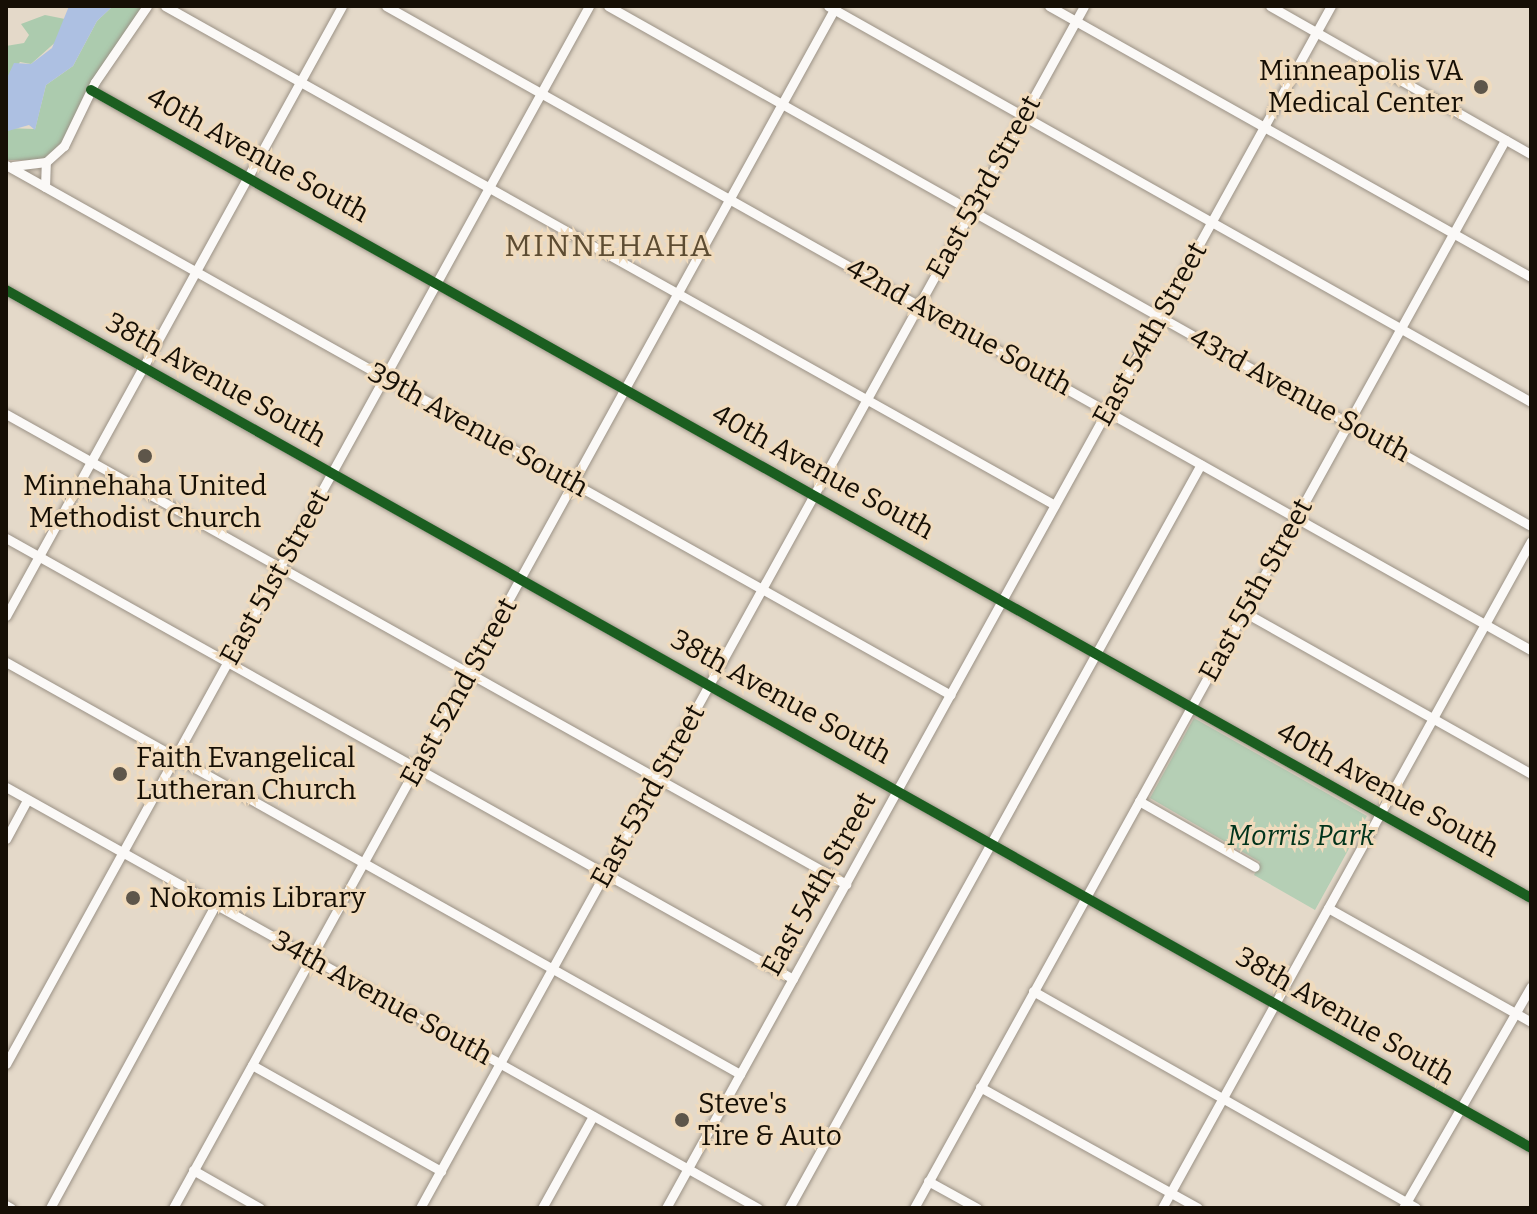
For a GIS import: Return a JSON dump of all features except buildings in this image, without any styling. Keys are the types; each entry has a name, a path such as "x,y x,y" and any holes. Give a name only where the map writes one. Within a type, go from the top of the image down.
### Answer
{"street":[{"path":"6,165 46,162 72,136 91,90 147,6"},
{"path":"165,6 1055,505"},
{"path":"6,616 342,6"},
{"name":"42nd Avenue South","path":"386,6 1531,650"},
{"name":"East 51st Street","path":"6,1064 589,6"},
{"name":"43rd Avenue South","path":"608,6 1531,526"},
{"path":"1049,6 1531,277"},
{"name":"East 53rd Street","path":"420,1208 1084,6"},
{"path":"1270,6 1531,154"},
{"name":"East 54th Street","path":"666,1208 1331,6"},
{"path":"833,7 1531,402"},
{"name":"East 52nd Street","path":"173,1208 783,105 833,7"},
{"name":"40th Avenue South","path":"91,90 1531,898"},
{"name":"East 55th Street","path":"914,1208 1505,140"},
{"path":"45,187 46,162"},
{"name":"39th Avenue South","path":"6,165 951,695"},
{"name":"38th Avenue South","path":"6,290 1531,1148"},
{"path":"6,414 846,884"},
{"path":"789,1208 1201,464"},
{"path":"6,538 793,979"},
{"path":"1162,1208 1531,541"},
{"path":"1244,612 1531,774"},
{"path":"6,662 740,1074"},
{"name":"34th Avenue South","path":"6,787 758,1208"},
{"path":"6,839 27,800"},
{"path":"1139,801 1255,867"},
{"path":"50,1208 215,905"},
{"path":"1328,908 1531,1022"},
{"path":"1404,1205 1531,986"},
{"path":"1033,991 1404,1205 1416,1208"},
{"path":"252,1065 441,1171"},
{"path":"980,1087 1198,1208"},
{"path":"542,1208 593,1116"},
{"path":"193,1170 260,1208"},
{"path":"928,1181 977,1208"}],"green space":[{"path":"113,6 144,6 69,136 43,160 6,160 6,128 35,129 46,85 73,66 97,21"},
{"path":"45,15 65,19 59,39 31,64 20,62 6,80 6,46 24,43 29,35 21,24"},
{"name":"Morris Park","path":"1194,718 1367,816 1315,910 1254,875 1260,862 1150,798"}],"water":[{"path":"69,6 113,6 97,21 73,66 46,85 35,130 29,125 8,131 6,80 14,63 31,64 52,48"}],"cycle path":[{"path":"91,90 1531,898"},
{"path":"6,290 1531,1148"}],"place":[{"name":"Minneapolis VA Medical Center","path":"1481,87"},
{"name":"Minnehaha United Methodist Church","path":"145,456"},
{"name":"Faith Evangelical Lutheran Church","path":"120,774"},
{"name":"Nokomis Library","path":"133,898"},
{"name":"Steve's Tire & Auto","path":"682,1120"}],"district":[{"name":"MINNEHAHA","path":"609,246"}]}
